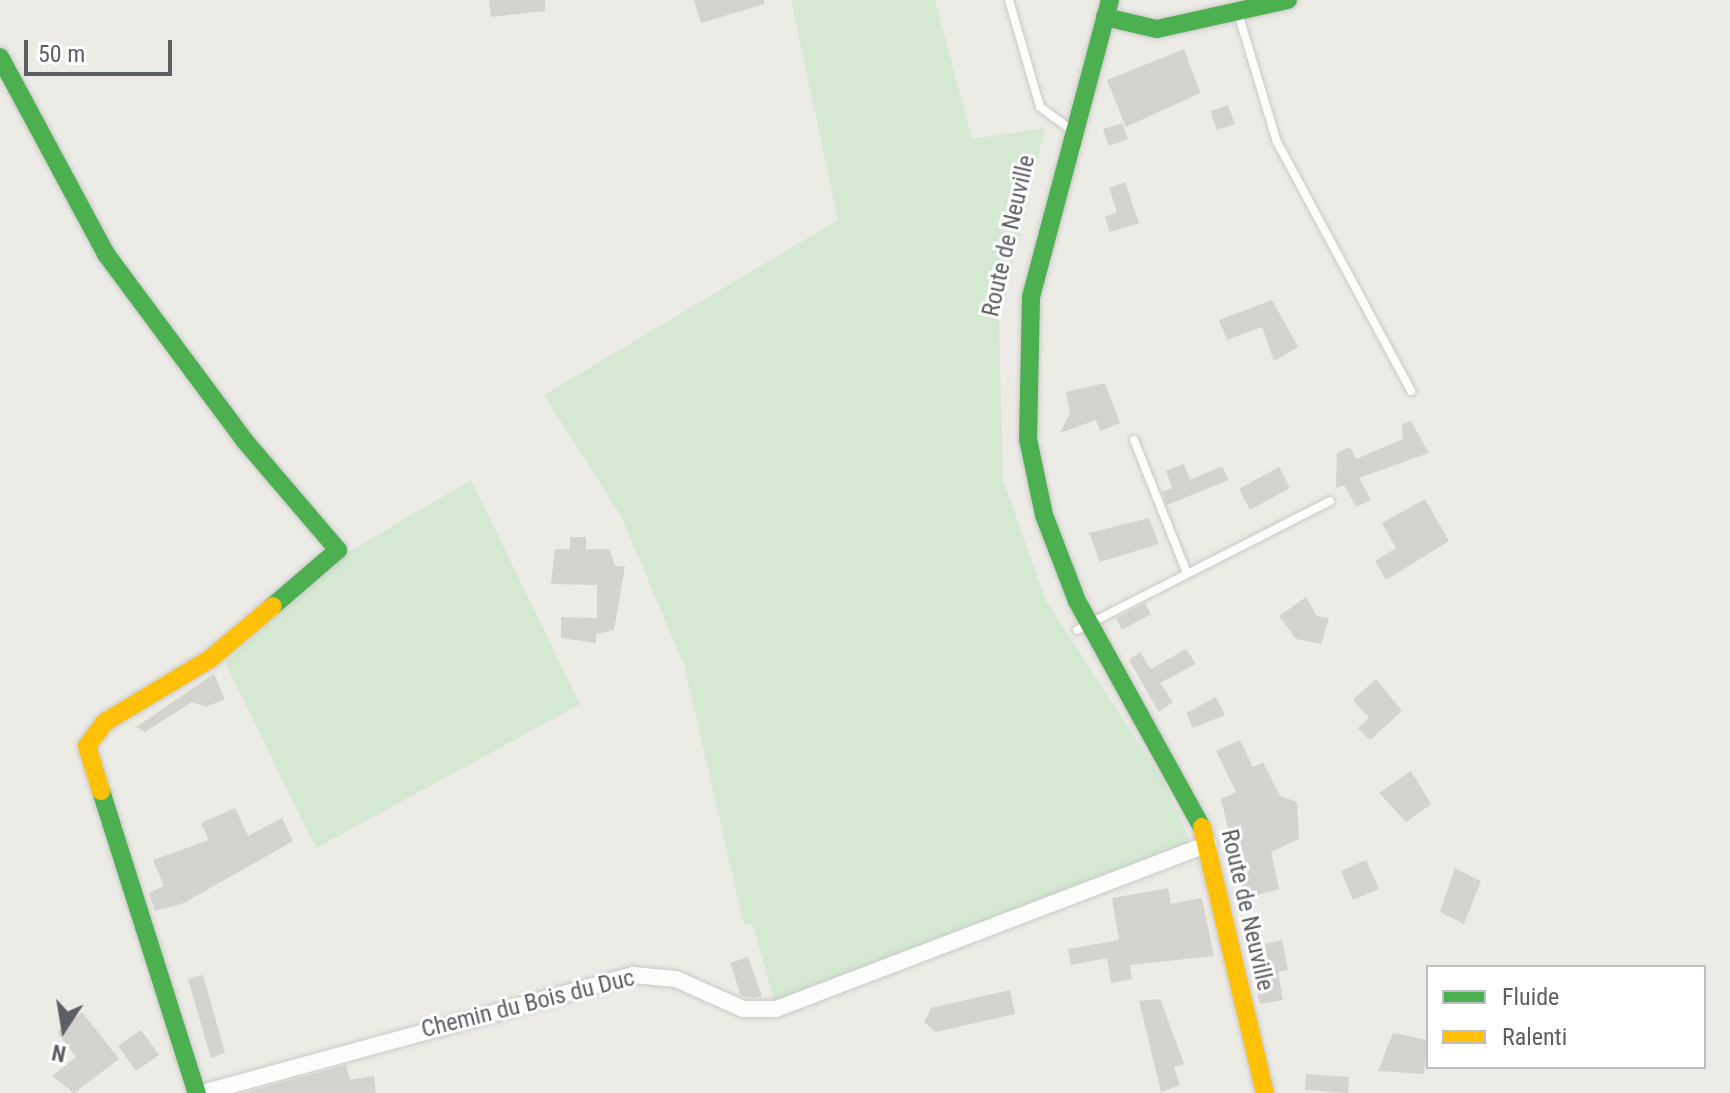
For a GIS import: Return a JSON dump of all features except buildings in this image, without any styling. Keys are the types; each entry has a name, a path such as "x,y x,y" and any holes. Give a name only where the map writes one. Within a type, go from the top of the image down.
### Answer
{"street":[{"path":"1108,8 1157,29 1288,0"},
{"name":"Route de Neuville","path":"1108,8 1018,285 1009,387 1029,517 1083,627 1179,775 1209,844 1265,1093"},
{"path":"0,57 106,254 244,440 338,550 210,659 105,722 87,746 200,1093"},
{"name":"Chemin du Bois du Duc","path":"200,1093 633,975 665,976 743,1009 776,1009 1209,844"}],"lane":[{"path":"1009,0 1040,107 1068,129"},
{"path":"1238,13 1277,142 1411,391"},
{"path":"1134,440 1186,571"},
{"path":"1083,627 1186,571 1330,501"}],"green space":[{"path":"791,0 935,0 972,139 1045,128 999,323 1003,480 1046,601 1165,784 1194,850 775,1003 752,923 744,925 684,665 621,516 544,395 838,220"},
{"path":"471,480 580,704 316,848 225,662 352,550"}],"traffic: fast":[{"path":"1110,0 1031,297 1028,439 1044,515 1077,601 1202,827"},
{"path":"1105,17 1157,29 1288,0"},
{"path":"0,57 106,254 244,440 338,550 273,606"},
{"path":"101,791 197,1093"}],"traffic: slow":[{"path":"101,791 87,746 105,722 210,659 273,606"},
{"path":"1202,827 1265,1093"}]}
